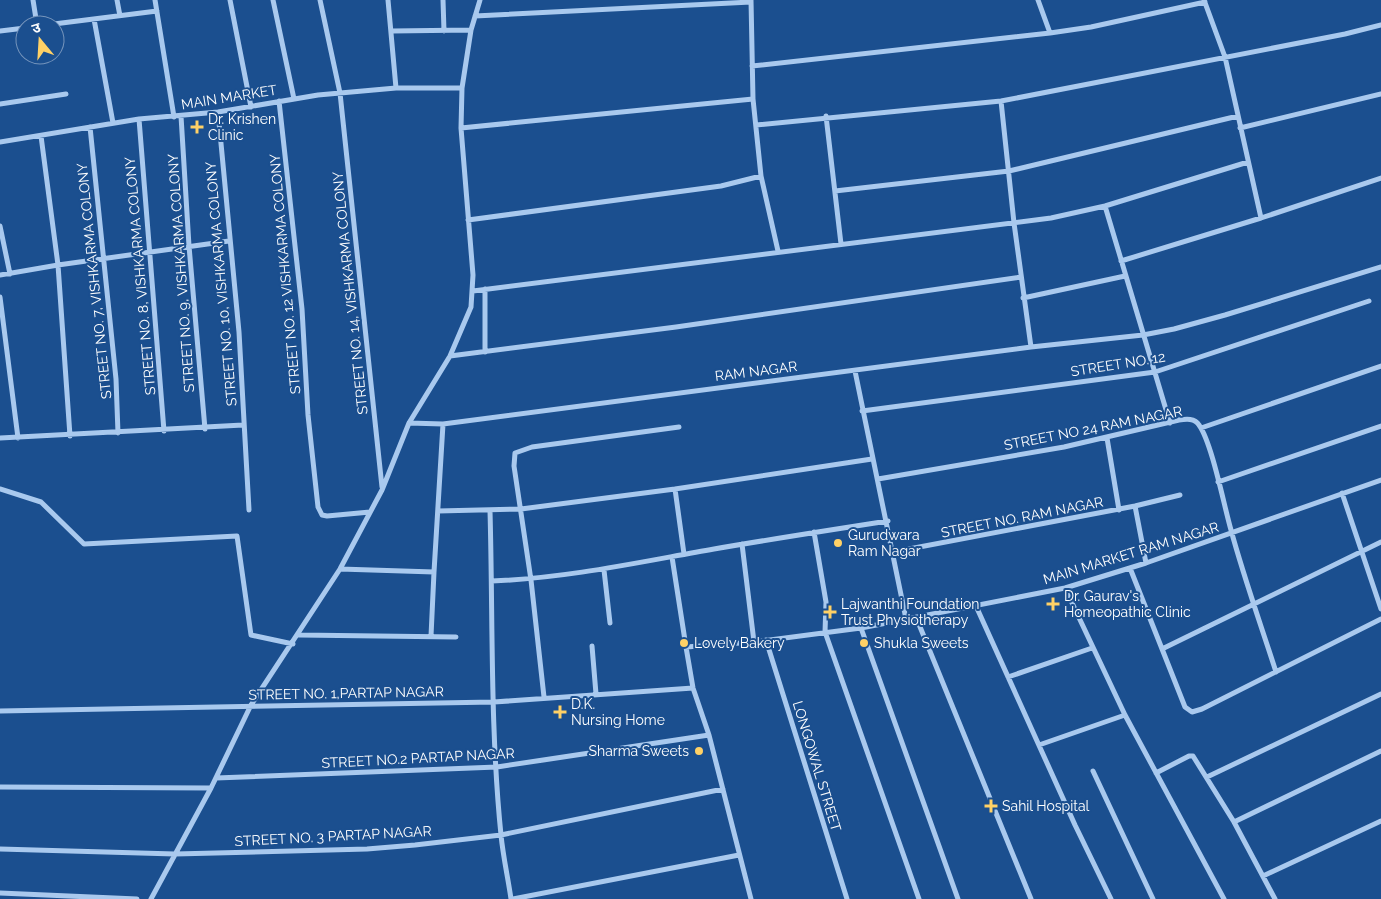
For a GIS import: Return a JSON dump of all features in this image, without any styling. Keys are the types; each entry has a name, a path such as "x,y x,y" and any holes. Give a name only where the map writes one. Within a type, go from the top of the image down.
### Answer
{"street":[{"path":"33,0 35,15"},
{"path":"117,0 120,16"},
{"path":"155,0 174,117"},
{"path":"230,0 251,107"},
{"path":"272,0 294,99"},
{"name":"STREET NO. 14, VISHKARMA COLONY","path":"320,0 340,93 382,490"},
{"path":"388,0 396,88"},
{"path":"442,0 444,30"},
{"path":"152,899 211,788 251,706 340,570 382,490 409,423 450,356 471,307 473,291 461,128 462,88 471,30 480,0"},
{"path":"1038,0 1050,33"},
{"path":"475,16 751,1 753,99 761,176 778,251"},
{"path":"752,66 1050,33 1091,27 1204,1 1226,58 1261,218"},
{"path":"65,23 157,11"},
{"path":"94,19 113,123"},
{"path":"756,125 826,116 1002,101 1226,58 1381,25"},
{"path":"0,31 15,29"},
{"path":"392,31 471,30"},
{"name":"MAIN MARKET","path":"0,142 139,119 218,112 340,93 396,88 462,88"},
{"path":"0,104 66,94"},
{"path":"1240,128 1381,94"},
{"path":"461,128 753,99"},
{"name":"STREET NO. 12 VISHKARMA COLONY","path":"279,101 302,309 308,415 318,507 322,515 333,517 370,512"},
{"path":"1002,101 1014,223 1031,347"},
{"name":"STREET NO. 10, VISHKARMA COLONY","path":"218,112 239,332 249,510"},
{"name":"STREET NO. 9, VISHKARMA COLONY","path":"181,116 189,246 204,429"},
{"path":"826,116 841,244"},
{"path":"835,190 1009,170 1238,116"},
{"name":"STREET NO. 8, VISHKARMA COLONY","path":"139,119 164,431"},
{"name":"STREET NO. 7, VISHKARMA COLONY","path":"90,127 116,379 118,432"},
{"path":"41,136 58,264 70,436"},
{"path":"473,291 778,251 1014,223 1106,206 1248,162"},
{"path":"468,220 721,186 761,176"},
{"path":"1121,261 1261,218 1381,178"},
{"path":"1106,206 1125,276 1170,423"},
{"path":"0,226 10,274"},
{"path":"0,275 58,264 229,241"},
{"name":"RAM NAGAR","path":"409,423 443,424 1031,347 1143,335 1174,329 1225,315 1381,267"},
{"path":"1023,298 1125,276"},
{"path":"450,356 1021,277"},
{"path":"484,289 485,352"},
{"path":"0,297 18,438"},
{"name":"STREET NO. 12","path":"862,411 1155,372 1369,301"},
{"path":"1201,428 1381,366"},
{"path":"855,371 872,458 888,521 906,619"},
{"name":"STREET NO 24 RAM NAGAR","path":"878,479 1064,447 1170,423 1192,420 1198,423 1201,428 1276,672"},
{"path":"431,636 443,424"},
{"path":"0,438 204,429 243,425"},
{"path":"544,697 531,580 514,458 518,451 532,447 679,426"},
{"path":"1218,482 1381,426"},
{"path":"1108,438 1119,510"},
{"path":"438,510 490,511 521,509 675,489 872,458"},
{"name":"MAIN MARKET RAM NAGAR","path":"686,646 754,642 861,628 1065,588 1146,563 1381,480"},
{"path":"0,489 41,502 84,544 236,536 251,635 293,644"},
{"path":"675,489 684,554"},
{"path":"1342,493 1381,609"},
{"name":"STREET NO. RAM NAGAR","path":"894,552 1119,510 1180,495"},
{"path":"1136,506 1146,563"},
{"path":"490,511 491,648 497,767 501,835 512,899 739,855"},
{"path":"492,582 531,580 604,570 684,554 888,521"},
{"path":"814,532 826,602 825,632 919,899"},
{"path":"1162,649 1361,550 1381,542"},
{"path":"742,544 754,642"},
{"path":"672,557 693,688 723,789 751,899"},
{"path":"1130,568 1185,707 1192,712 1381,619"},
{"path":"340,570 434,572"},
{"path":"604,570 610,623"},
{"path":"1065,588 1125,715 1224,899"},
{"path":"976,606 1038,745 1111,899"},
{"path":"916,617 1031,899"},
{"path":"861,628 958,899"},
{"path":"299,635 456,637"},
{"name":"LONGOWAL STREET","path":"766,640 847,899"},
{"path":"592,646 596,694"},
{"path":"1008,677 1092,648"},
{"name":"STREET NO. 1,PARTAP NAGAR","path":"0,711 494,702 693,688"},
{"path":"1207,777 1381,694"},
{"path":"1038,745 1125,715"},
{"name":"STREET NO.2 PARTAP NAGAR","path":"216,778 497,767 708,736"},
{"path":"1234,822 1381,751"},
{"path":"1156,773 1192,755 1234,822 1275,899"},
{"path":"1093,771 1153,899"},
{"path":"0,787 211,788"},
{"name":"STREET NO. 3 PARTAP NAGAR","path":"0,850 176,854 367,849 501,835 723,789"},
{"path":"1263,876 1381,821"},
{"path":"0,893 138,899"}],"place":[{"name":"Dr. Krishen Clinic","path":"197,127"},
{"name":"Gurudwara Ram Nagar","path":"838,543"},
{"name":"Dr. Gaurav's Homeopathic Clinic","path":"1053,604"},
{"name":"Lajwanthi Foundation Trust Physiotherapy","path":"830,612"},
{"name":"Lovely Bakery","path":"684,643"},
{"name":"Shukla Sweets","path":"864,643"},
{"name":"D.K. Nursing Home","path":"560,712"},
{"name":"Sharma Sweets","path":"699,751"},
{"name":"Sahil Hospital","path":"991,806"}]}
